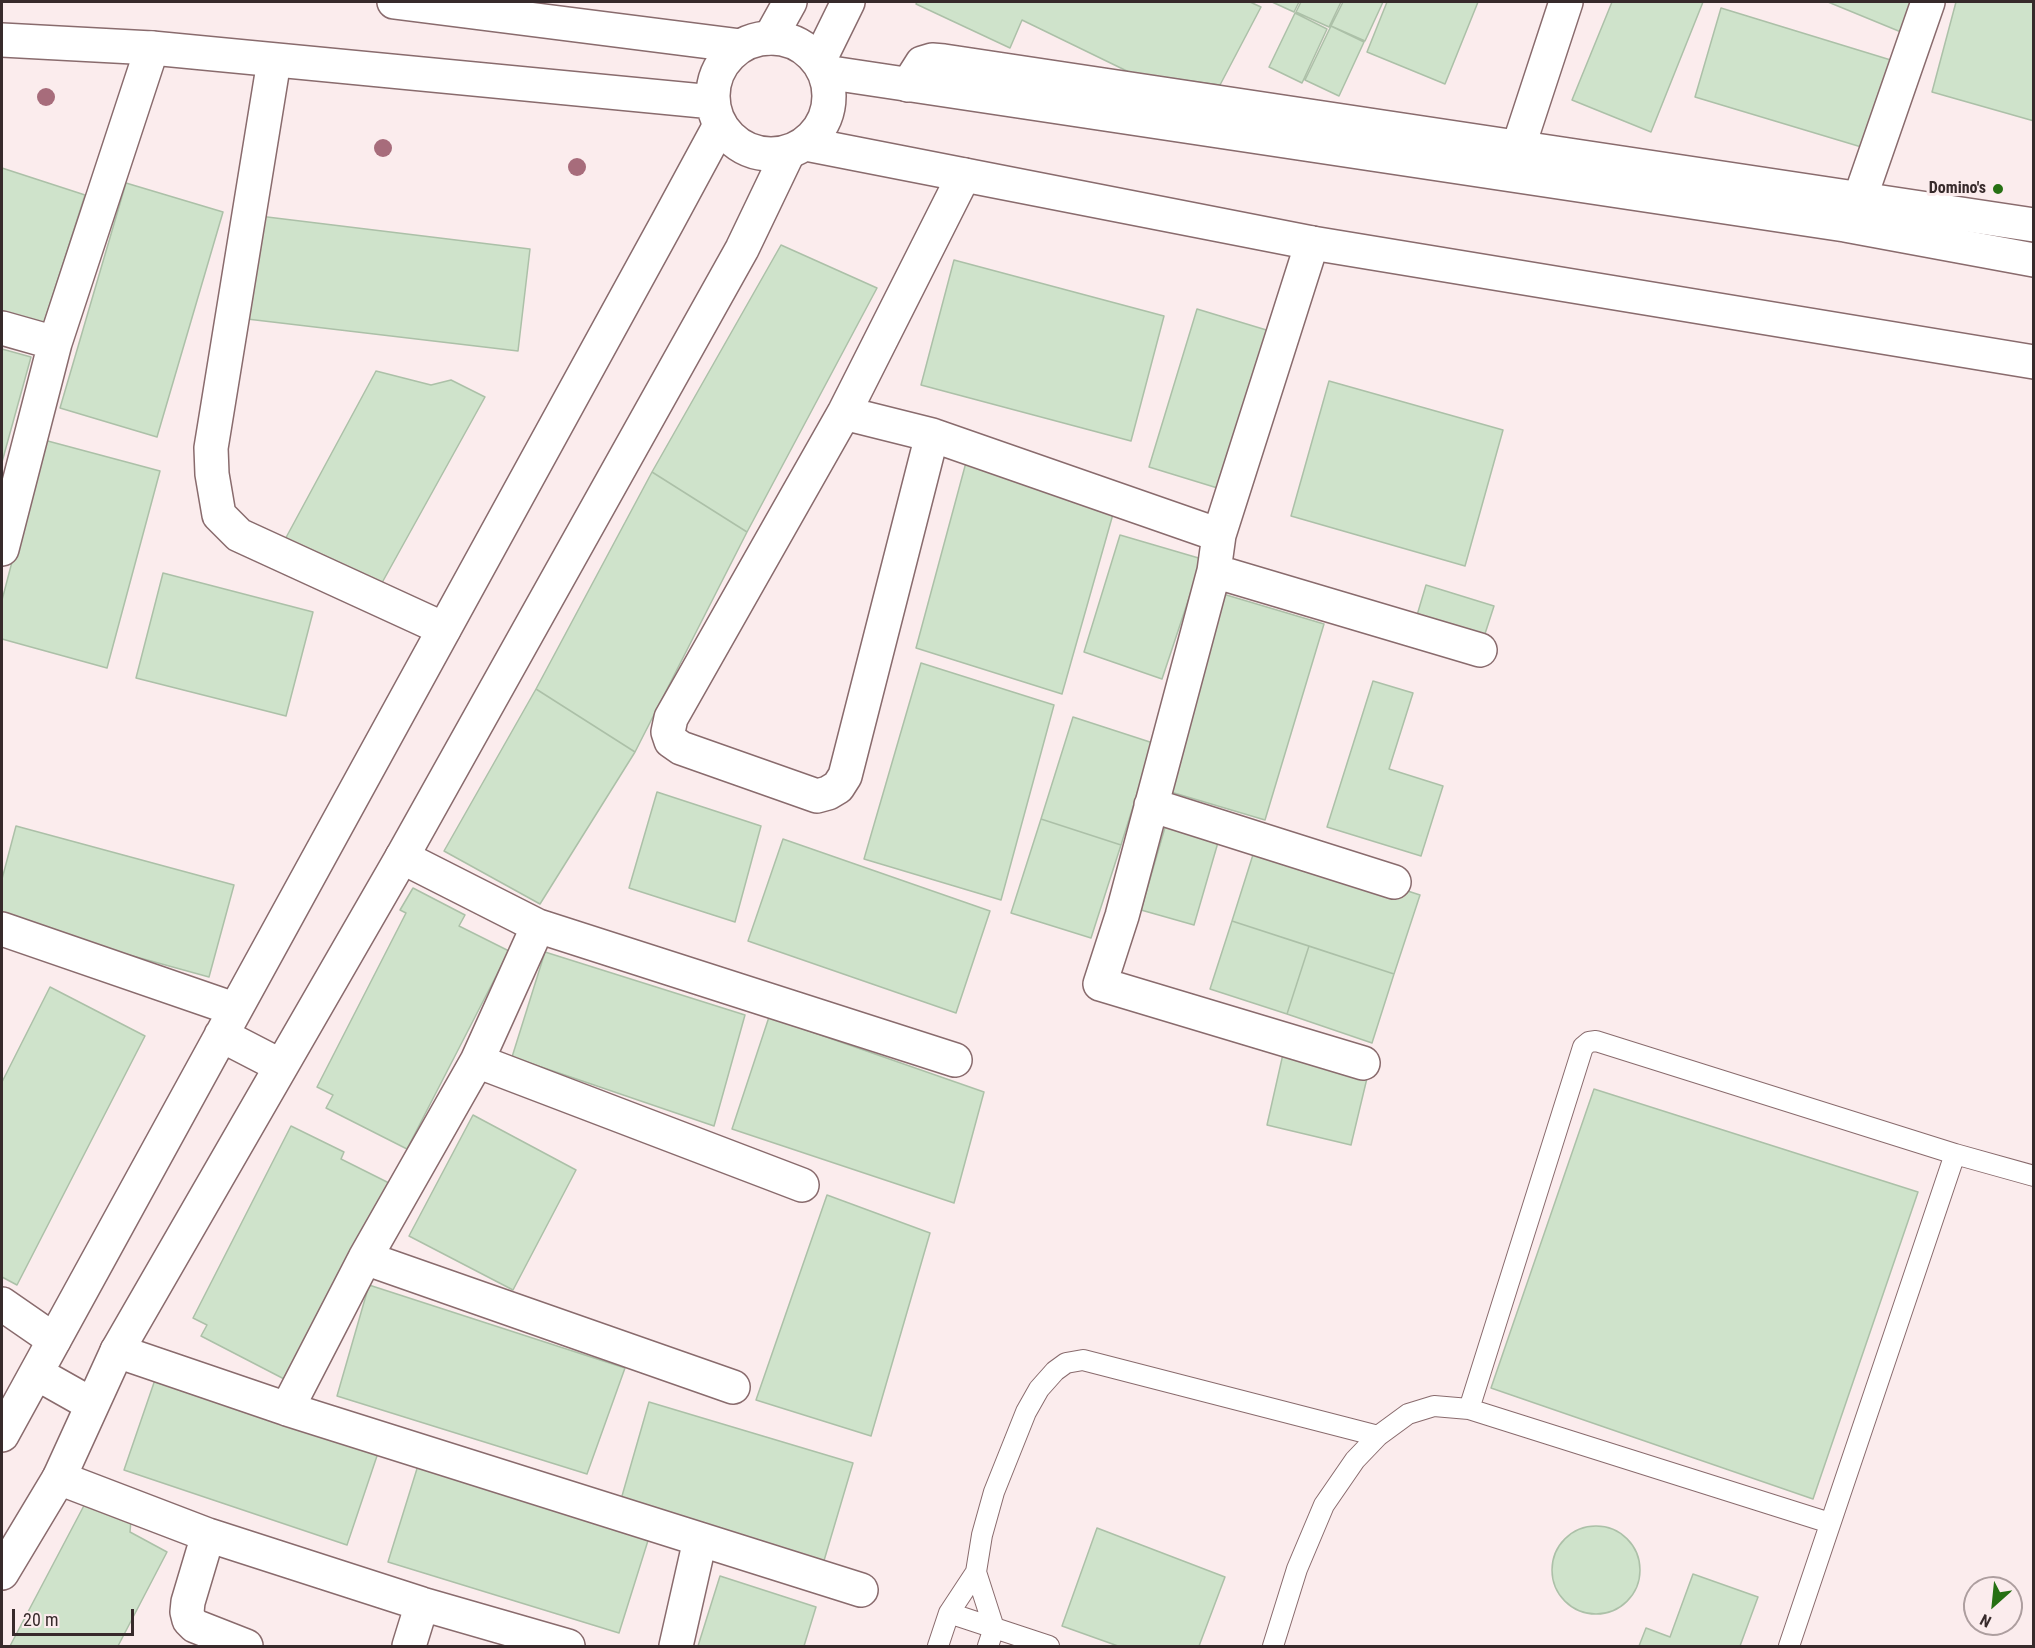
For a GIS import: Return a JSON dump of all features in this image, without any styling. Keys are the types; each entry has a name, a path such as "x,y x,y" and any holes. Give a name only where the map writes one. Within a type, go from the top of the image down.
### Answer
{"street":[{"path":"394,2 755,42 789,40 806,49 822,67 830,92 829,112 820,130 797,148 772,155 757,153 742,147 729,137 716,113 714,85 718,70 728,56 755,42 790,2"},
{"path":"822,67 848,2"},
{"path":"1518,148 1566,2"},
{"path":"1860,198 1928,2"},
{"path":"2,40 152,48 716,113"},
{"path":"2,549 55,344 152,48"},
{"path":"908,85 922,63 932,60 944,61 2034,225"},
{"path":"274,61 211,448 212,474 219,515 239,535 444,629"},
{"path":"822,67 908,85 1845,225 2034,260"},
{"path":"2,1435 667,224 716,113"},
{"path":"797,148 964,175 1312,243 2034,362"},
{"path":"2,1573 59,1478 117,1351 402,856 797,148"},
{"path":"932,435 845,776 838,788 817,796 681,748 671,741 668,732 671,718 844,413 964,175"},
{"path":"1312,243 1219,535 1214,571 1122,916 1100,984 1363,1063"},
{"path":"2,328 55,344"},
{"path":"844,413 932,435 1219,535"},
{"path":"1214,571 1480,650"},
{"path":"1151,805 1394,882"},
{"path":"402,856 538,926 955,1060"},
{"path":"287,1409 365,1258 477,1061 538,926"},
{"path":"2,929 228,1022 281,1066"},
{"path":"477,1061 802,1185"},
{"path":"365,1258 733,1387"},
{"path":"2,1304 54,1340"},
{"path":"117,1351 287,1409 861,1590"},
{"path":"36,1373 91,1404"},
{"path":"59,1478 208,1534 422,1604 568,1647"},
{"path":"208,1534 188,1602 189,1620 195,1626 246,1647"},
{"path":"676,1647 700,1540"},
{"path":"409,1647 422,1604"}],"lane":[{"path":"1469,1408 1583,1047 1589,1042 1596,1041 1955,1154 2034,1176"},
{"path":"1789,1647 1955,1154"},
{"path":"991,1637 976,1572 982,1535 994,1492 1026,1412 1039,1389 1055,1371 1066,1363 1083,1360 1378,1436"},
{"path":"1273,1647 1297,1569 1324,1505 1355,1460 1378,1436 1408,1414 1434,1406 1469,1408 1830,1523"},
{"path":"938,1647 949,1613 976,1572"},
{"path":"949,1613 991,1637 1049,1647"}],"building":[{"path":"917,2 1250,2 1261,7 1220,85 1131,73 1022,20 1010,48 916,4"},
{"path":"1272,2 1299,2 1294,12"},
{"path":"1301,2 1341,2 1329,27 1296,12"},
{"path":"1343,2 1383,2 1365,41 1331,26"},
{"path":"1387,2 1478,2 1445,84 1367,52"},
{"path":"1612,2 1703,2 1651,132 1572,100"},
{"path":"1828,2 1914,2 1901,32"},
{"path":"1956,2 2034,2 2034,121 1932,92"},
{"path":"1721,8 1894,61 1868,149 1695,97"},
{"path":"1295,13 1327,29 1302,83 1269,67"},
{"path":"1331,26 1364,42 1339,96 1305,80"},
{"path":"2,168 85,195 41,332 2,319"},
{"path":"126,183 223,212 157,437 60,408"},
{"path":"259,216 530,249 518,351 247,319"},
{"path":"781,245 877,288 747,532 652,472"},
{"path":"954,260 1164,316 1131,441 921,385"},
{"path":"1197,309 1273,332 1224,490 1149,467"},
{"path":"2,349 31,357 2,462"},
{"path":"376,371 431,385 451,380 485,397 378,590 282,545"},
{"path":"1329,381 1503,430 1465,566 1291,516"},
{"path":"44,440 160,471 107,668 2,639 2,600"},
{"path":"968,455 1115,507 1062,694 916,648"},
{"path":"652,472 747,532 635,752 536,689"},
{"path":"1120,535 1202,559 1162,679 1084,652"},
{"path":"163,573 313,612 286,716 136,678"},
{"path":"1426,585 1494,606 1482,643 1415,622"},
{"path":"1223,594 1324,624 1265,820 1164,790"},
{"path":"921,663 1054,705 1001,900 864,859"},
{"path":"1373,681 1413,693 1389,769 1443,786 1421,856 1327,827"},
{"path":"536,689 635,752 540,904 444,851"},
{"path":"1073,717 1153,743 1121,845 1041,819"},
{"path":"657,792 761,826 735,922 629,888"},
{"path":"1041,819 1121,845 1091,938 1011,913"},
{"path":"1166,824 1219,839 1194,925 1141,910"},
{"path":"16,826 234,885 209,977 2,920 2,879"},
{"path":"783,839 990,911 956,1013 748,941"},
{"path":"1257,842 1420,895 1394,974 1232,921"},
{"path":"413,888 465,915 459,926 509,951 407,1149 326,1108 333,1095 317,1087 406,913 400,910"},
{"path":"1232,921 1309,946 1287,1014 1210,989"},
{"path":"1309,946 1394,974 1372,1043 1287,1014"},
{"path":"545,952 745,1015 714,1126 512,1057"},
{"path":"50,987 145,1036 17,1285 2,1277 2,1082"},
{"path":"769,1017 984,1092 954,1203 732,1129"},
{"path":"1283,1054 1368,1074 1351,1145 1267,1125"},
{"path":"1594,1089 1918,1192 1813,1499 1491,1388"},
{"path":"473,1115 576,1170 513,1290 409,1236"},
{"path":"291,1126 344,1152 341,1159 389,1183 288,1381 201,1336 207,1325 193,1318"},
{"path":"827,1195 930,1233 871,1436 756,1400"},
{"path":"369,1285 625,1368 587,1474 337,1396"},
{"path":"158,1371 380,1447 347,1545 124,1470"},
{"path":"649,1402 853,1463 823,1564 620,1503"},
{"path":"420,1459 651,1531 619,1633 388,1562"},
{"path":"88,1498 131,1520 130,1532 167,1552 118,1646 10,1646"},
{"path":"1596,1526 1621,1533 1633,1545 1640,1570 1633,1595 1621,1607 1596,1614 1571,1607 1559,1595 1552,1570 1559,1545 1571,1533"},
{"path":"1097,1528 1225,1577 1199,1646 1118,1646 1062,1626"},
{"path":"1693,1574 1758,1597 1740,1646 1639,1646 1646,1628 1670,1637"},
{"path":"720,1576 816,1607 804,1646 698,1646"}],"place":[{"name":"Domino's","path":"1998,189"}]}
